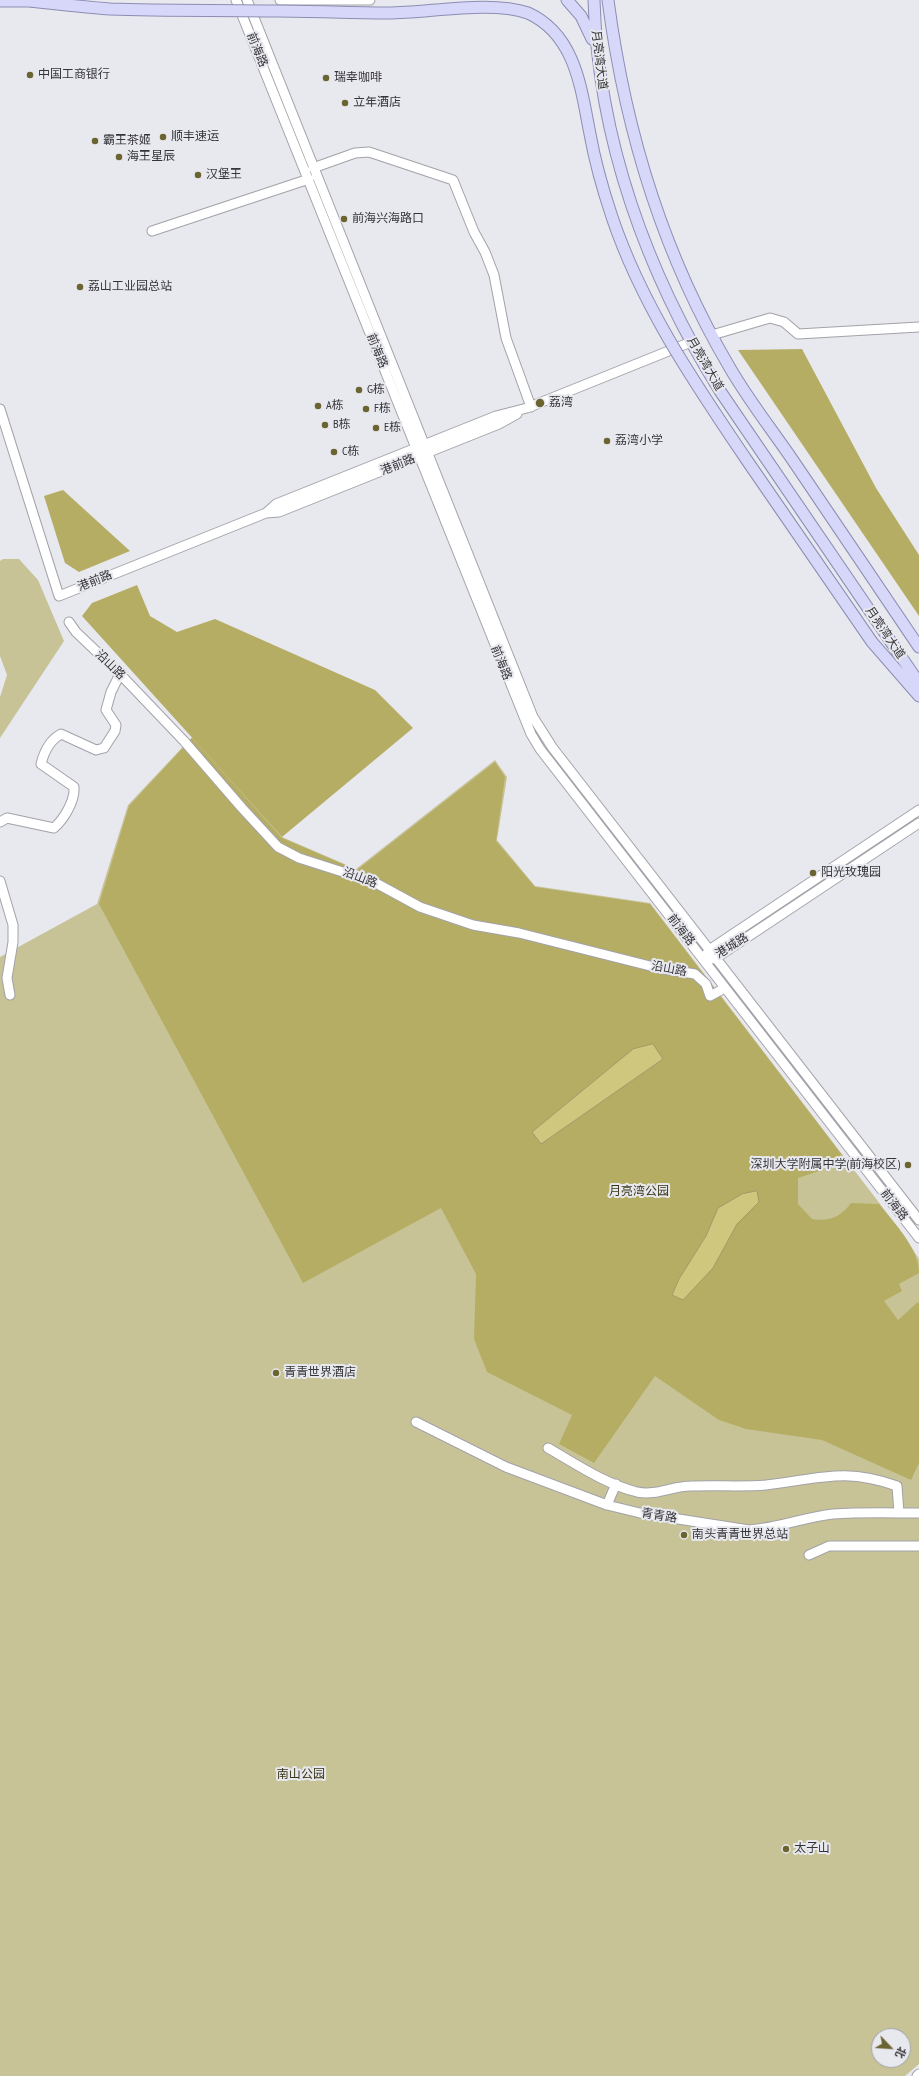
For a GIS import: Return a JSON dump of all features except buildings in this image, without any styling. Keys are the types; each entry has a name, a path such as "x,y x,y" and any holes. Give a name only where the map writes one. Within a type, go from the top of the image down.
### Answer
{"main road":[{"path":"0,1 70,0"},
{"path":"567,0 575,7 587,27 598,59"},
{"name":"月亮湾大道","path":"594,0 598,59 611,135 634,212 654,264 691,342 720,391 919,683"},
{"name":"月亮湾大道","path":"608,0 620,78 635,144 648,186 684,276 712,335 731,369 919,647"},
{"path":"30,1 108,9 341,13 392,13 489,6 513,8 527,13 548,26 563,43 575,65 580,81 596,163 613,220 644,294 658,322 690,375 872,642 919,696"}],"street":[{"name":"前海路","path":"236,0 421,451 525,701 538,726 552,747 919,1220"},
{"name":"前海路","path":"247,0 531,734 545,755 919,1238"},
{"path":"280,0 370,0"},
{"path":"313,168 355,153 369,152 453,180 474,232 485,252 494,275 506,338 529,407"},
{"path":"152,231 309,179"},
{"path":"712,335 770,318 784,322 798,334 919,327"},
{"name":"港前路","path":"0,409 58,596 266,513 276,504 421,451 496,416 529,407 691,342"},
{"name":"沿山路","path":"69,622 76,632 120,674 184,742 278,847 299,858 374,882 420,907 473,925 519,933 658,968 696,974 706,984 710,996 726,988"},
{"path":"0,822 7,818 54,828 61,822 74,795 74,787 41,764 43,755 54,737 61,734 96,750 104,748 115,731 116,725 106,710 111,692 120,674"},
{"name":"港城路","path":"704,960 709,950 919,810"},
{"name":"港城路","path":"704,960 716,958 919,823"},
{"path":"0,881 13,925 13,942 7,978 10,995"},
{"name":"青青路","path":"416,1422 506,1467 607,1505 640,1513 750,1530 767,1529 788,1522 833,1514 919,1513"},
{"path":"548,1448 616,1484 638,1492 658,1493 689,1486 749,1486 815,1476 852,1475 880,1480 897,1486 899,1513"},
{"path":"607,1505 616,1484"},
{"path":"809,1554 829,1546 919,1546"}],"green space":[{"path":"802,349 876,488 919,555 919,616 738,350"},
{"path":"63,490 130,551 79,572 65,563 44,496"},
{"path":"3,559 19,559 38,580 64,641 0,738 0,697 7,675 0,656 0,561"},
{"path":"137,585 150,616 177,632 215,619 375,690 413,728 282,837 82,616 92,603"},
{"name":"南山公园","path":"193,736 282,837 356,869 495,760 507,777 497,840 535,886 650,903 903,1234 919,1259 919,2064 905,2076 0,2076 0,957 97,904 128,805"},
{"name":"月亮湾公园","path":"192,738 282,838 357,870 495,762 505,777 496,841 535,887 650,904 842,1155 819,1171 798,1178 798,1204 812,1219 824,1220 839,1215 851,1203 879,1204 905,1236 915,1254 919,1273 899,1284 902,1291 884,1301 898,1320 918,1302 919,1304 919,1463 911,1480 822,1440 746,1429 719,1420 655,1376 594,1463 559,1444 572,1415 487,1372 474,1339 476,1274 441,1208 303,1283 99,904 129,806"}],"shaded area":[{"path":"653,1044 663,1059 541,1144 532,1132 633,1049"},
{"path":"757,1191 759,1202 737,1224 713,1268 683,1300 672,1295 679,1279 706,1236 718,1208 742,1194"}],"place":[{"name":"中国工商银行","path":"30,75"},
{"name":"瑞幸咖啡","path":"326,78"},
{"name":"立年酒店","path":"345,103"},
{"name":"顺丰速运","path":"163,137"},
{"name":"霸王茶姬","path":"95,141"},
{"name":"海王星辰","path":"119,157"},
{"name":"汉堡王","path":"198,175"},
{"name":"前海兴海路口","path":"344,219"},
{"name":"荔山工业园总站","path":"80,287"},
{"name":"G栋","path":"359,390"},
{"name":"荔湾","path":"540,403"},
{"name":"A栋","path":"318,406"},
{"name":"F栋","path":"366,409"},
{"name":"B栋","path":"325,425"},
{"name":"E栋","path":"376,428"},
{"name":"荔湾小学","path":"607,441"},
{"name":"C栋","path":"334,452"},
{"name":"阳光玫瑰园","path":"813,873"},
{"name":"深圳大学附属中学(前海校区)","path":"908,1165"},
{"name":"青青世界酒店","path":"276,1373"},
{"name":"南头青青世界总站","path":"684,1535"},
{"name":"太子山","path":"786,1849"}]}
